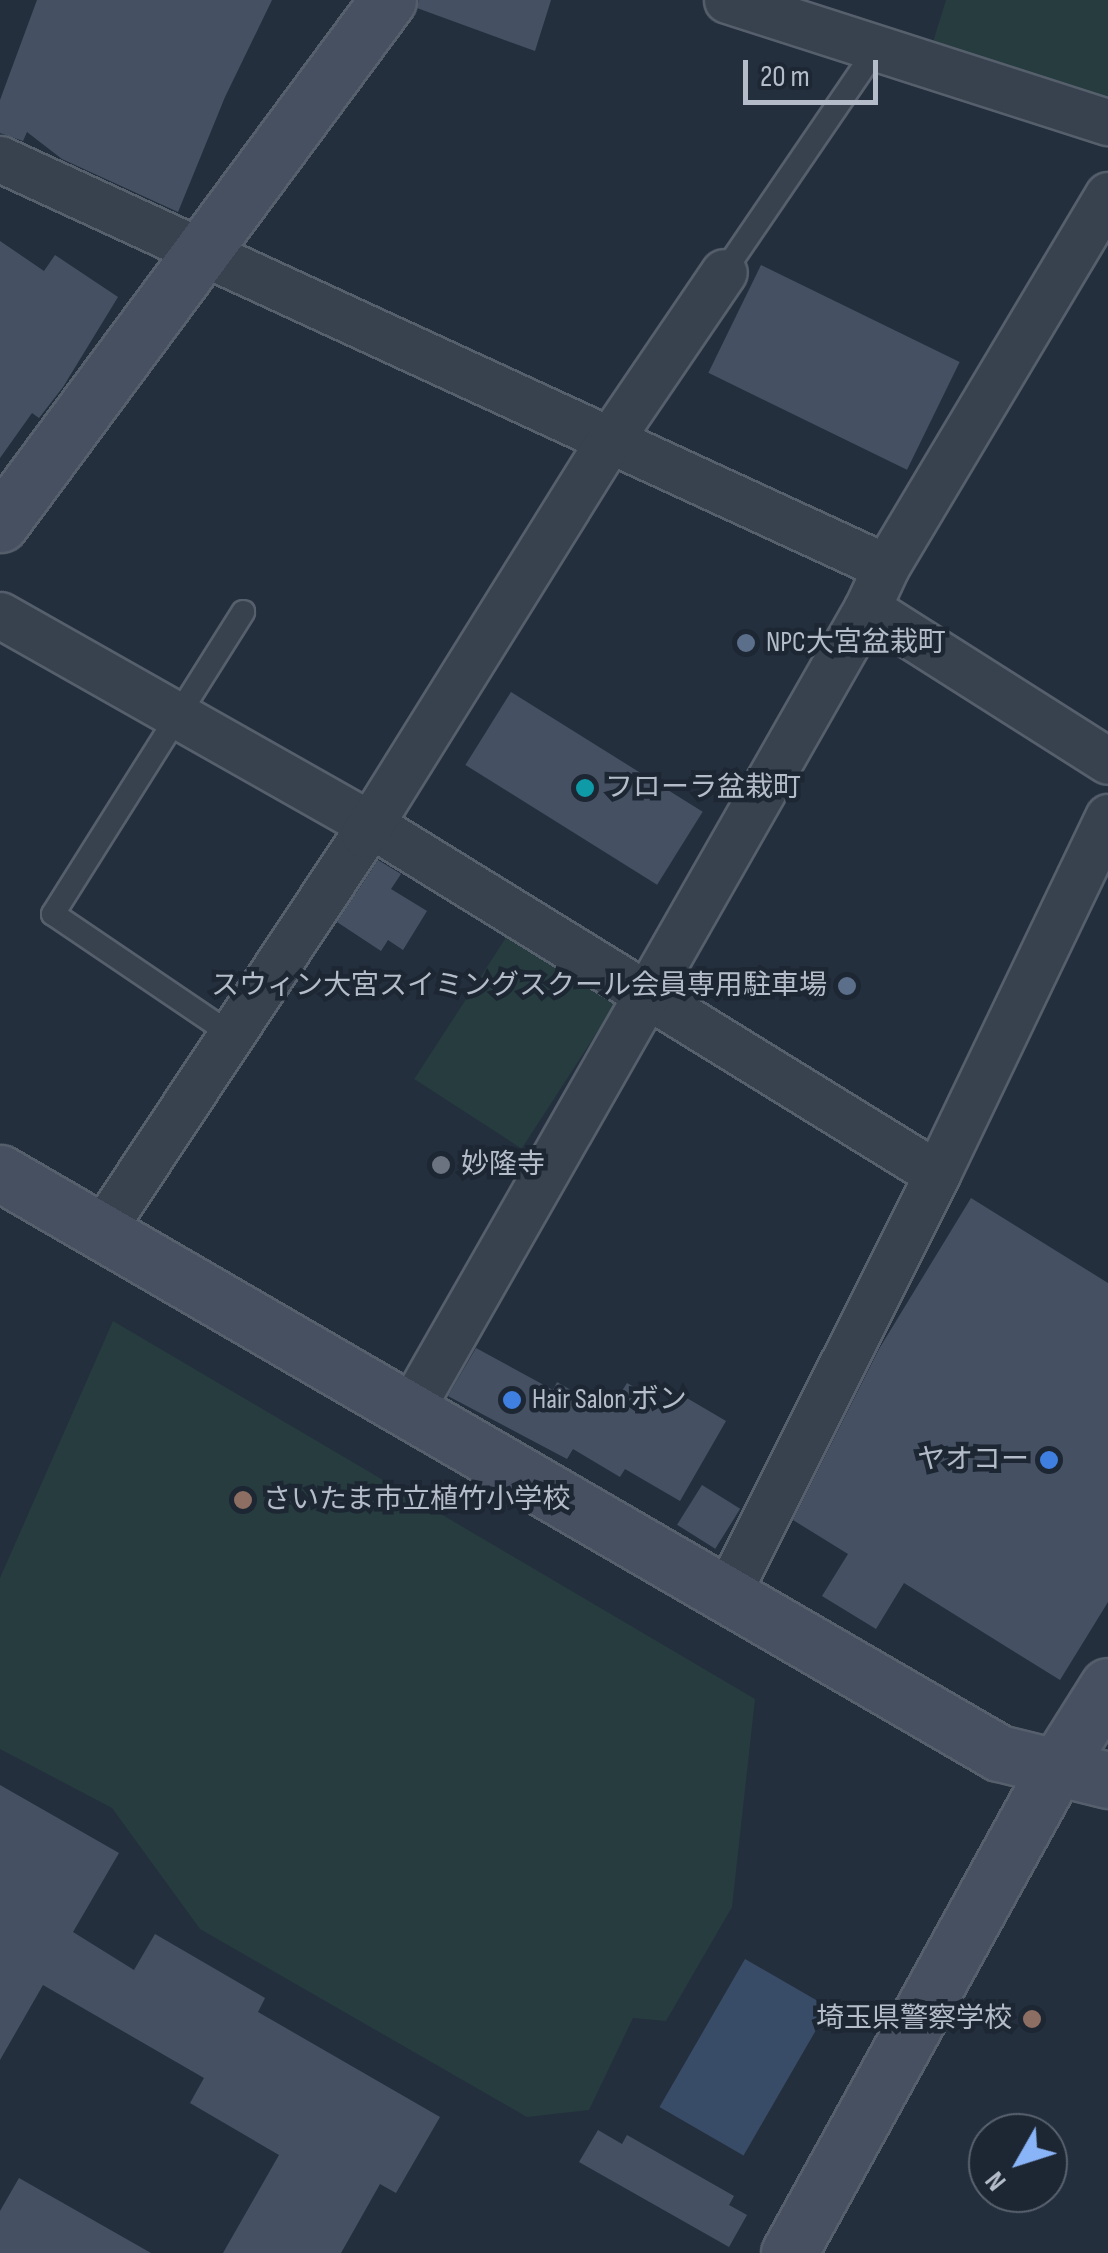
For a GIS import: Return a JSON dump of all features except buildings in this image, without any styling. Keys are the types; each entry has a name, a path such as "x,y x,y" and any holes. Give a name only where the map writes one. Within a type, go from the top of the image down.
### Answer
{"street":[{"path":"0,524 388,0"},
{"path":"727,0 1108,122"},
{"path":"0,159 886,567"},
{"path":"409,1412 867,608 886,567 1108,194"},
{"path":"100,1234 370,824 609,442 724,272"},
{"path":"867,608 1108,761"},
{"path":"0,615 370,824 646,999 938,1174"},
{"path":"726,1596 938,1174 1108,817"},
{"path":"0,1173 999,1753 1055,1770 1108,1780"},
{"path":"789,2253 1055,1770 1108,1686"}],"lane":[{"path":"724,272 878,46"},
{"path":"232,1035 53,914 244,612"}],"green space":[{"path":"946,0 1108,0 1108,101 933,42"},
{"path":"509,933 616,1003 522,1149 414,1079"},
{"path":"113,1321 755,1699 732,1907 666,2021 633,2018 589,2110 527,2117 200,1929 112,1808 0,1749 0,1578"}],"water":[{"path":"745,1959 829,2008 744,2156 660,2107"}],"place":[{"name":"NPC大宮盆栽町","path":"746,643"},
{"name":"フローラ盆栽町","path":"585,788"},
{"name":"スウィン大宮スイミングスクール会員専用駐車場","path":"847,986"},
{"name":"妙隆寺","path":"441,1165"},
{"name":"Hair Salon ボン","path":"512,1400"},
{"name":"ヤオコー","path":"1049,1460"},
{"name":"さいたま市立植竹小学校","path":"243,1500"},
{"name":"埼玉県警察学校","path":"1032,2019"}]}
